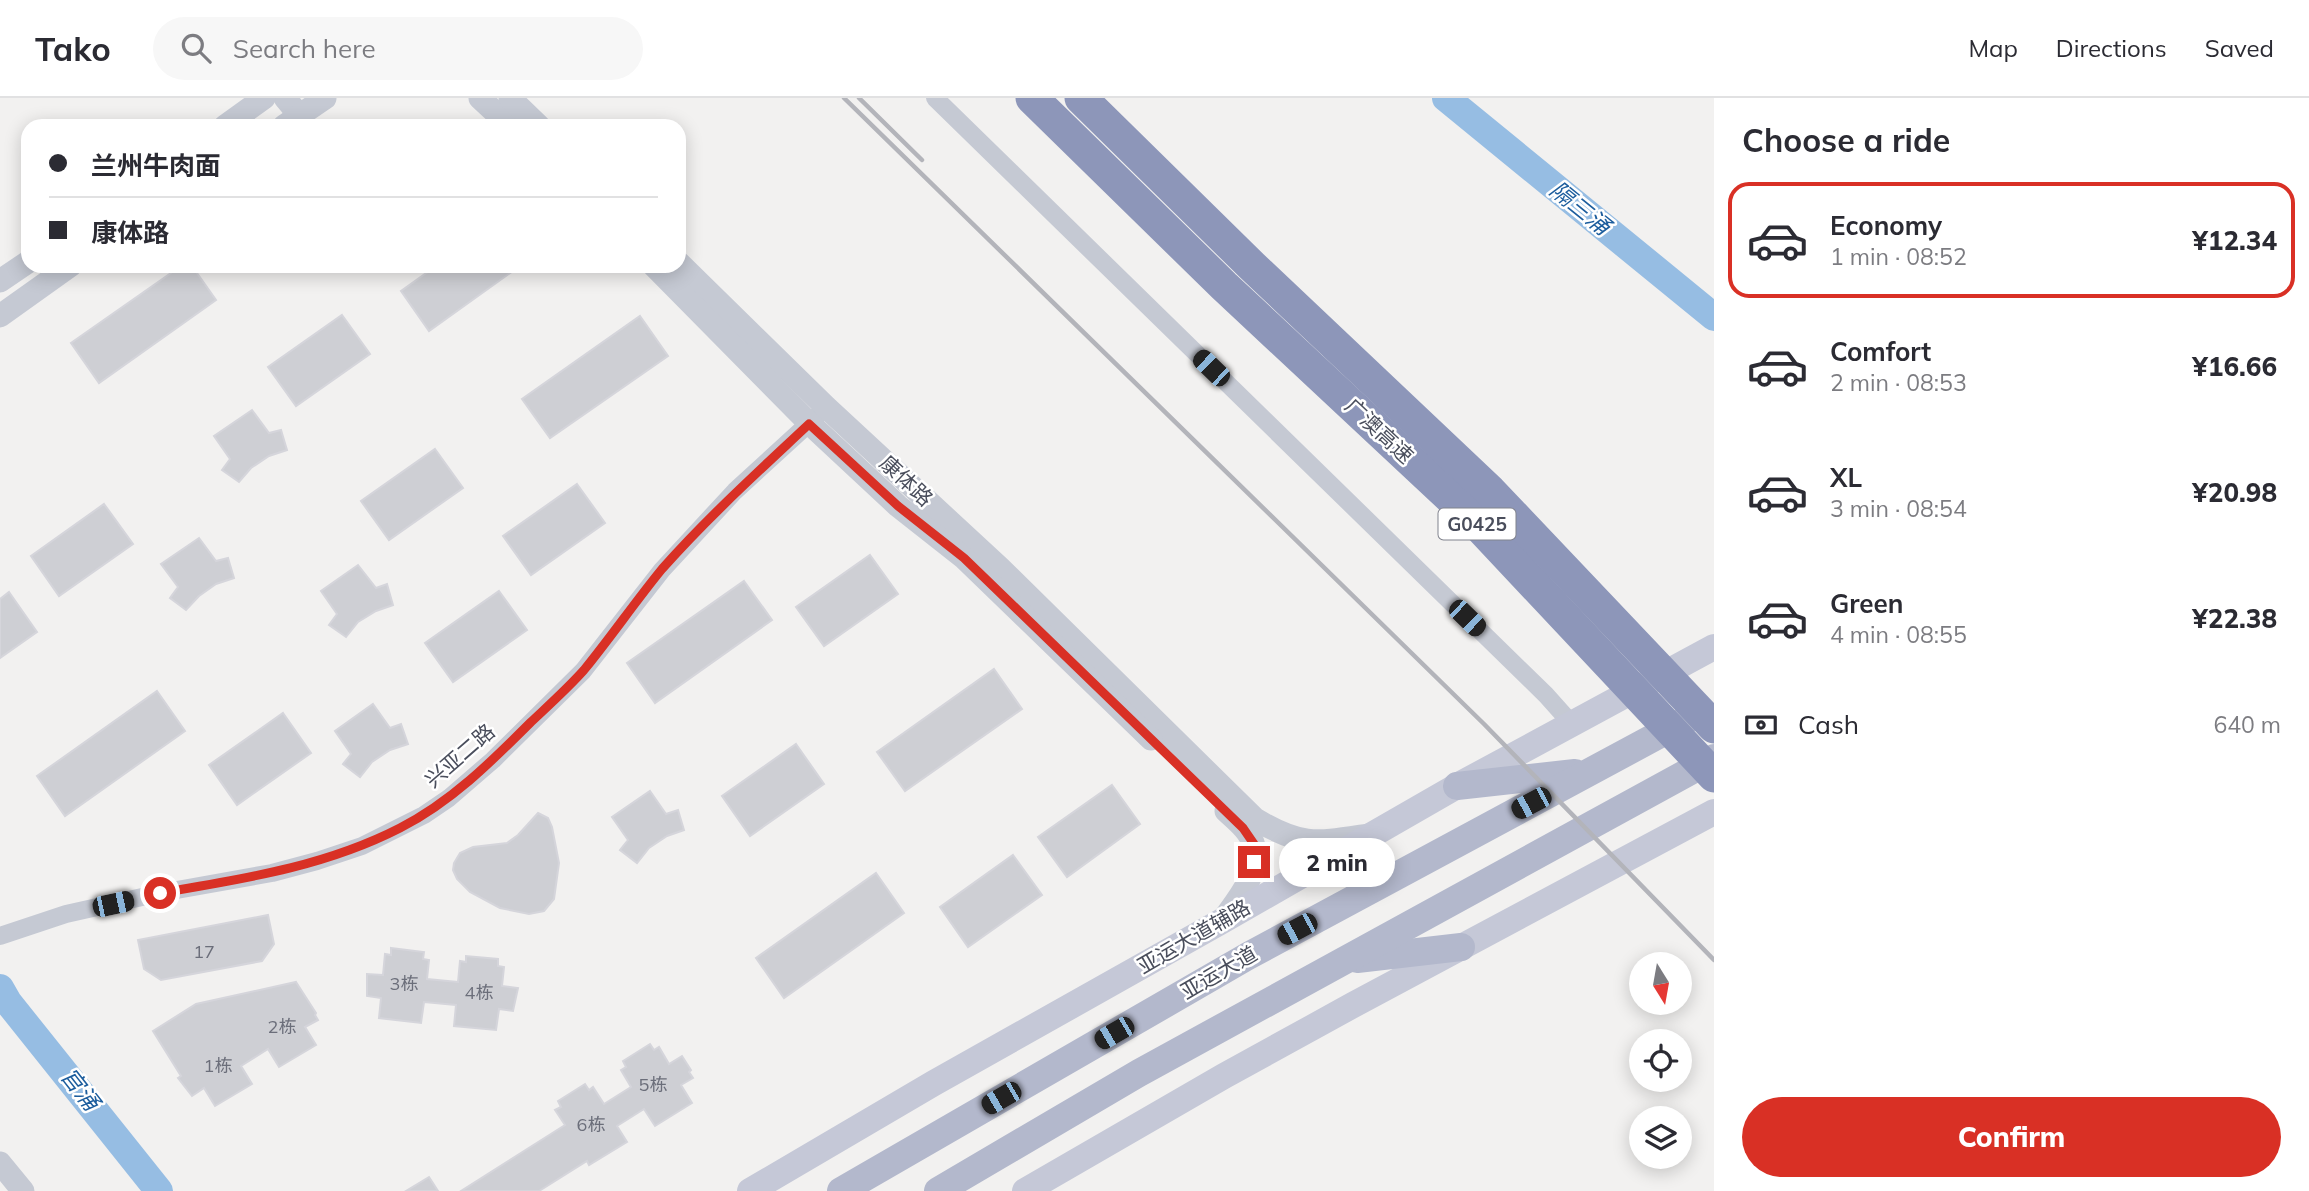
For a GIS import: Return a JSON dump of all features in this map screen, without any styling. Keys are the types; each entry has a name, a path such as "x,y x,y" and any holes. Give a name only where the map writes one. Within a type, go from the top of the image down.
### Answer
{"highway":[{"name":"广澳高速","path":"1032,98 1224,286 1467,513 1714,776"},
{"name":"广澳高速","path":"1081,98 1252,266 1490,491 1714,727"}],"main road":[{"name":"亚运大道辅路","path":"750,1191 934,1083 1222,922 1457,786 1714,646"},
{"name":"亚运大道","path":"841,1191 1248,956 1714,705"},
{"path":"938,1191 1139,1073 1714,758"},
{"path":"1457,786 1592,771"},
{"path":"1026,1191 1224,1076 1714,812"},
{"path":"1344,960 1461,947"}],"street":[{"path":"235,119 264,98"},
{"path":"285,98 291,119"},
{"path":"295,119 325,98"},
{"path":"480,98 502,119"},
{"path":"510,98 532,119"},
{"path":"935,98 1546,695 1571,723"},
{"path":"0,281 21,267"},
{"name":"康体路","path":"686,270 826,407 1000,568 1255,820 1281,835 1299,841 1328,841 1371,835"},
{"path":"0,316 60,273"},
{"name":"康体路","path":"661,273 809,424 898,506 964,558 1243,828 1254,844 1252,873 1222,922"},
{"name":"兴亚二路","path":"5,934 66,914 160,893 272,873 317,861 362,846 424,815 449,798 493,760 583,671 662,570 735,491 826,407"},
{"path":"0,1163 23,1191"}],"building":[{"path":"171,273 197,273 216,300 99,383 71,343"},
{"path":"426,273 510,273 429,331 401,291"},
{"path":"342,315 370,354 296,406 268,367"},
{"path":"640,316 668,356 550,438 522,399"},
{"path":"252,410 269,433 281,430 287,450 269,456 251,468 239,482 222,470 230,459 214,436"},
{"path":"435,449 463,488 389,540 361,501"},
{"path":"577,484 605,523 531,575 503,536"},
{"path":"104,504 133,544 59,596 31,556"},
{"path":"199,538 216,561 228,558 234,578 216,584 186,610 170,598 178,587 161,564"},
{"path":"870,555 898,594 824,646 796,607"},
{"path":"358,565 376,588 387,584 393,605 358,622 346,637 329,625 337,614 321,591"},
{"path":"744,581 772,620 655,703 627,663"},
{"path":"499,591 527,630 453,682 425,643"},
{"path":"9,592 37,632 0,658 0,599"},
{"path":"994,669 1022,709 905,791 877,752"},
{"path":"157,691 185,731 65,816 37,776"},
{"path":"373,704 390,728 401,724 408,744 390,750 372,762 360,777 343,764 351,754 335,731"},
{"path":"283,713 311,753 237,805 209,765"},
{"path":"796,744 824,784 750,836 722,796"},
{"path":"1112,785 1140,824 1067,877 1038,837"},
{"path":"650,791 666,814 678,810 684,830 667,836 649,848 637,863 620,850 628,840 612,817"},
{"path":"538,813 548,818 552,827 559,863 554,899 544,911 529,914 500,908 470,892 457,879 453,870 460,853 473,847 507,843"},
{"path":"1013,855 1042,895 968,947 940,907"},
{"path":"876,873 904,913 784,998 756,958"},
{"path":"268,915 274,944 262,961 161,980 144,969 138,940"},
{"path":"391,948 424,952 423,959 429,960 427,979 458,982 460,961 466,962 466,956 498,959 498,966 504,967 502,986 518,988 513,1011 499,1009 496,1030 454,1026 456,1005 424,1002 421,1023 379,1018 381,998 367,996 367,974 383,975 385,954 391,955"},
{"path":"296,982 316,1013 318,1020 305,1027 316,1045 279,1067 268,1049 241,1066 252,1084 215,1106 204,1088 192,1096 178,1078 181,1076 153,1031 196,1004"},
{"path":"650,1044 654,1050 659,1047 669,1064 682,1056 693,1078 681,1085 692,1103 655,1126 644,1109 617,1126 627,1142 589,1165 587,1161 539,1191 461,1191 565,1125 555,1110 561,1107 558,1101 585,1084 589,1090 593,1087 604,1104 631,1087 621,1070 626,1067 623,1061"},
{"path":"429,1177 438,1191 406,1191"}],"waterway":[{"name":"隔三涌","path":"1446,98 1714,317"},
{"name":"官涌","path":"0,988 8,1002 159,1191"}],"railway":[{"path":"844,98 1484,724 1714,960"},
{"path":"859,98 922,160"}],"route":[{"path":"160,893 272,873 317,861 362,846 398,829 449,798 493,760 583,671 662,570 735,491 809,424 898,506 964,558 1243,828 1254,844 1254,862"}]}
